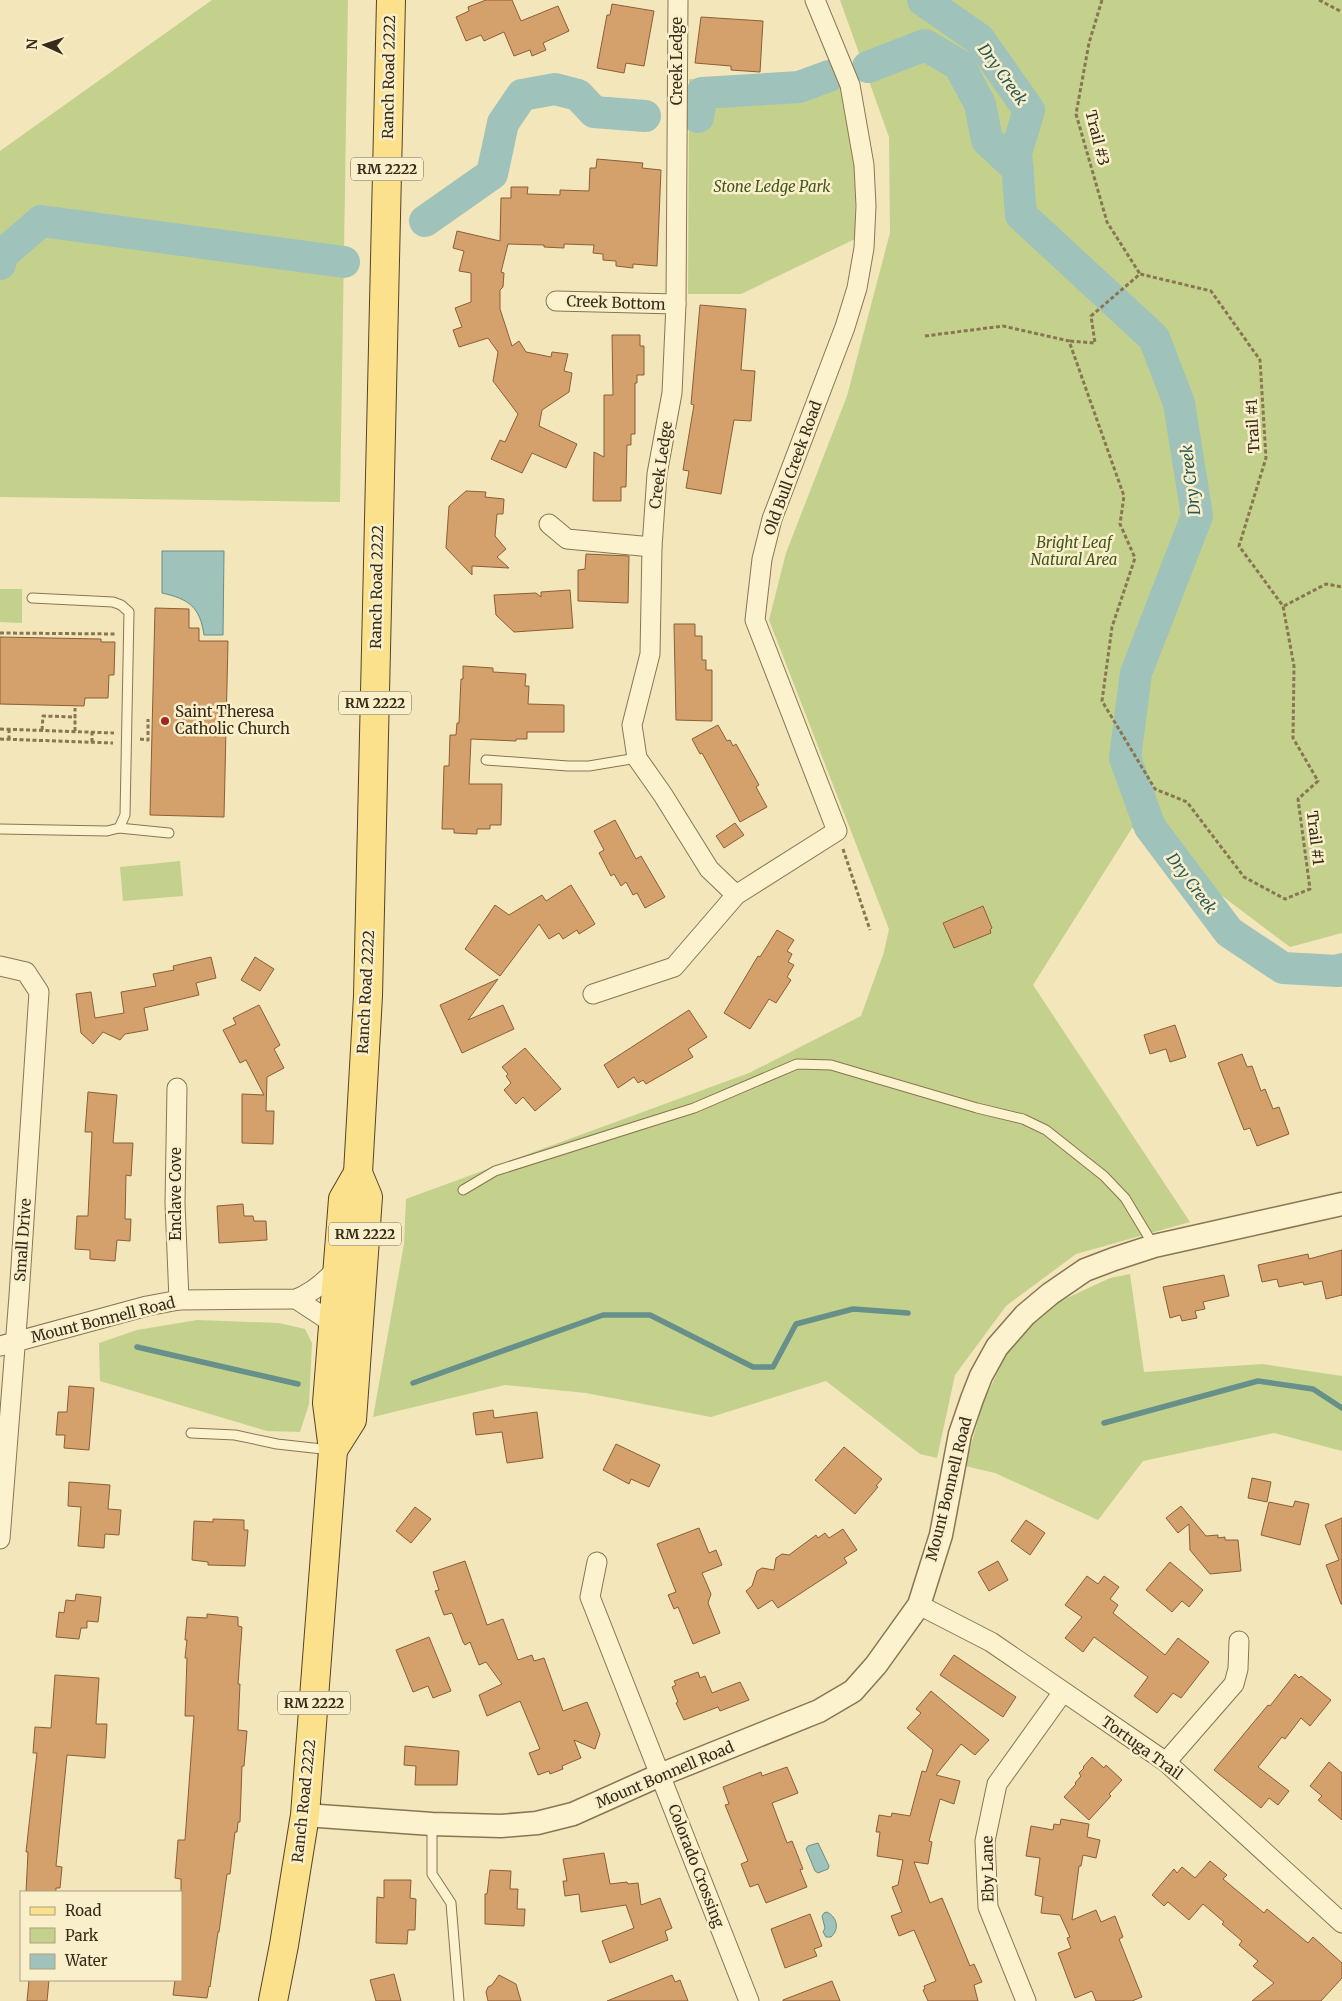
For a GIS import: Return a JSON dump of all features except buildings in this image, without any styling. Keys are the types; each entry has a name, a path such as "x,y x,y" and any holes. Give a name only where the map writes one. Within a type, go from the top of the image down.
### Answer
{"main road":[{"name":"Ranch Road 2222","path":"333,1450 352,1420 368,1197 358,1173 368,996 391,0"},
{"name":"Ranch Road 2222","path":"273,2001 305,1815 333,1450 327,1403 343,1199 358,1173"}],"street":[{"name":"Creek Ledge","path":"678,0 676,304 672,393 657,474 652,548 650,654 632,725 637,758 663,795 709,869 736,895"},
{"name":"Old Bull Creek Road","path":"815,0 850,84 864,165 866,206 864,248 857,288 845,327 772,519 762,559 755,620 837,831"},
{"name":"Creek Bottom","path":"556,301 676,304"},
{"path":"549,524 566,539 652,548"},
{"path":"593,994 674,967 736,895 837,831"},
{"name":"Small Drive","path":"0,966 26,972 39,992 8,1344 0,1539"},
{"name":"Enclave Cove","path":"177,1088 175,1203 179,1300"},
{"name":"Mount Bonnell Road","path":"305,1815 432,1824 502,1826 537,1823 573,1814 660,1775 819,1711 853,1691 876,1665 919,1604 941,1535 960,1434 981,1376 997,1347 1026,1315 1050,1294 1085,1270 1154,1246 1342,1204"},
{"name":"Mount Bonnell Road","path":"8,1344 147,1306 179,1300 296,1299 307,1295 323,1284 338,1267"},
{"path":"296,1299 325,1318 333,1330"},
{"name":"Colorado Crossing","path":"598,1562 590,1597 749,2001"},
{"name":"Tortuga Trail","path":"919,1604 991,1642 1166,1762 1342,1923"},
{"path":"1166,1762 1234,1684 1238,1669 1239,1641"},
{"name":"Eby Lane","path":"1026,2001 988,1908 985,1841 997,1784 1062,1692"}],"lane":[{"path":"32,598 113,602 121,605 129,612 125,815 119,828"},
{"path":"486,760 589,766 637,758"},
{"path":"0,829 106,831 119,828 169,833"},
{"path":"463,1190 495,1171 694,1108 797,1064 831,1065 977,1108 1023,1119 1046,1130 1104,1176 1125,1198 1154,1246"},
{"path":"191,1433 235,1435 278,1444 333,1450"},
{"path":"432,1824 432,1874 451,1904 459,2001"}],"path":[{"name":"Trail #3","path":"1102,0 1088,43 1076,114 1107,222 1140,274"},
{"path":"1319,0 1342,12"},
{"path":"925,336 1003,326 1095,344 1091,316 1140,274"},
{"name":"Trail #1","path":"1069,340 1124,496 1120,524 1135,558 1112,626 1102,701 1155,789 1187,802 1244,877 1285,899 1310,889 1298,800 1318,781 1293,738 1294,666 1283,606 1240,546 1266,458 1260,360 1211,291 1140,274"},
{"path":"1283,606 1326,584 1342,587"},
{"path":"0,633 128,635"},
{"path":"75,708 75,731"},
{"path":"42,730 43,716 76,717"},
{"path":"0,739 92,742 127,739 148,740 148,720"},
{"path":"0,729 92,732 127,739"},
{"path":"9,729 9,740"},
{"path":"92,732 92,742"},
{"path":"837,831 870,930"}],"green space":[{"path":"212,0 348,0 340,502 0,497 0,151"},
{"name":"Bright Leaf Natural Area","path":"840,0 1342,0 1342,933 1290,947 1132,828 1033,985 1190,1222 1076,1254 1006,1306 955,1375 937,1458 920,1454 826,1381 711,1417 586,1393 505,1385 373,1417 404,1244 406,1199 749,1073 861,1016 884,952 889,929 769,620 786,553 847,396 890,233 889,137"},
{"name":"Stone Ledge Park","path":"689,79 843,85 856,155 855,239 741,294 688,294"},
{"path":"0,589 22,589 22,623 0,622"},
{"path":"180,861 183,896 123,901 120,867"},
{"path":"1130,1274 1144,1372 1262,1364 1342,1376 1342,1451 1274,1433 1143,1461 1098,1520 995,1473 965,1466 983,1403 1010,1346 1054,1304 1110,1278"},
{"path":"197,1320 279,1323 305,1329 312,1343 309,1404 300,1432 267,1431 100,1381 99,1343 137,1330"}],"water":[{"path":"162,551 224,551 223,635 204,635 200,617 192,606 179,598 162,593"},
{"path":"818,1843 829,1866 828,1869 818,1873 815,1871 806,1849 808,1846"},
{"path":"827,1912 836,1923 836,1930 831,1937 826,1937 823,1932 825,1928 822,1916"}],"waterway":[{"name":"Dry Creek","path":"923,0 979,39 1029,110 1016,153 1021,215 1154,338 1179,403 1197,516 1136,673 1125,758 1150,827 1229,932 1283,968 1338,971 1342,969"},
{"path":"868,67 925,45 959,65 980,104 987,140 1018,169"},
{"path":"698,117 702,93 799,87 829,76"},
{"path":"425,221 492,174 503,123 522,95 555,89 578,95 594,112 645,116"},
{"path":"0,264 2,255 41,221 344,262"},
{"path":"413,1383 603,1315 650,1315 753,1367 773,1367 796,1324 853,1309 908,1313"},
{"path":"137,1347 298,1384"},
{"path":"1104,1423 1258,1381 1313,1389 1342,1408"}],"place":[{"name":"Saint Theresa Catholic Church","path":"165,721"}]}
